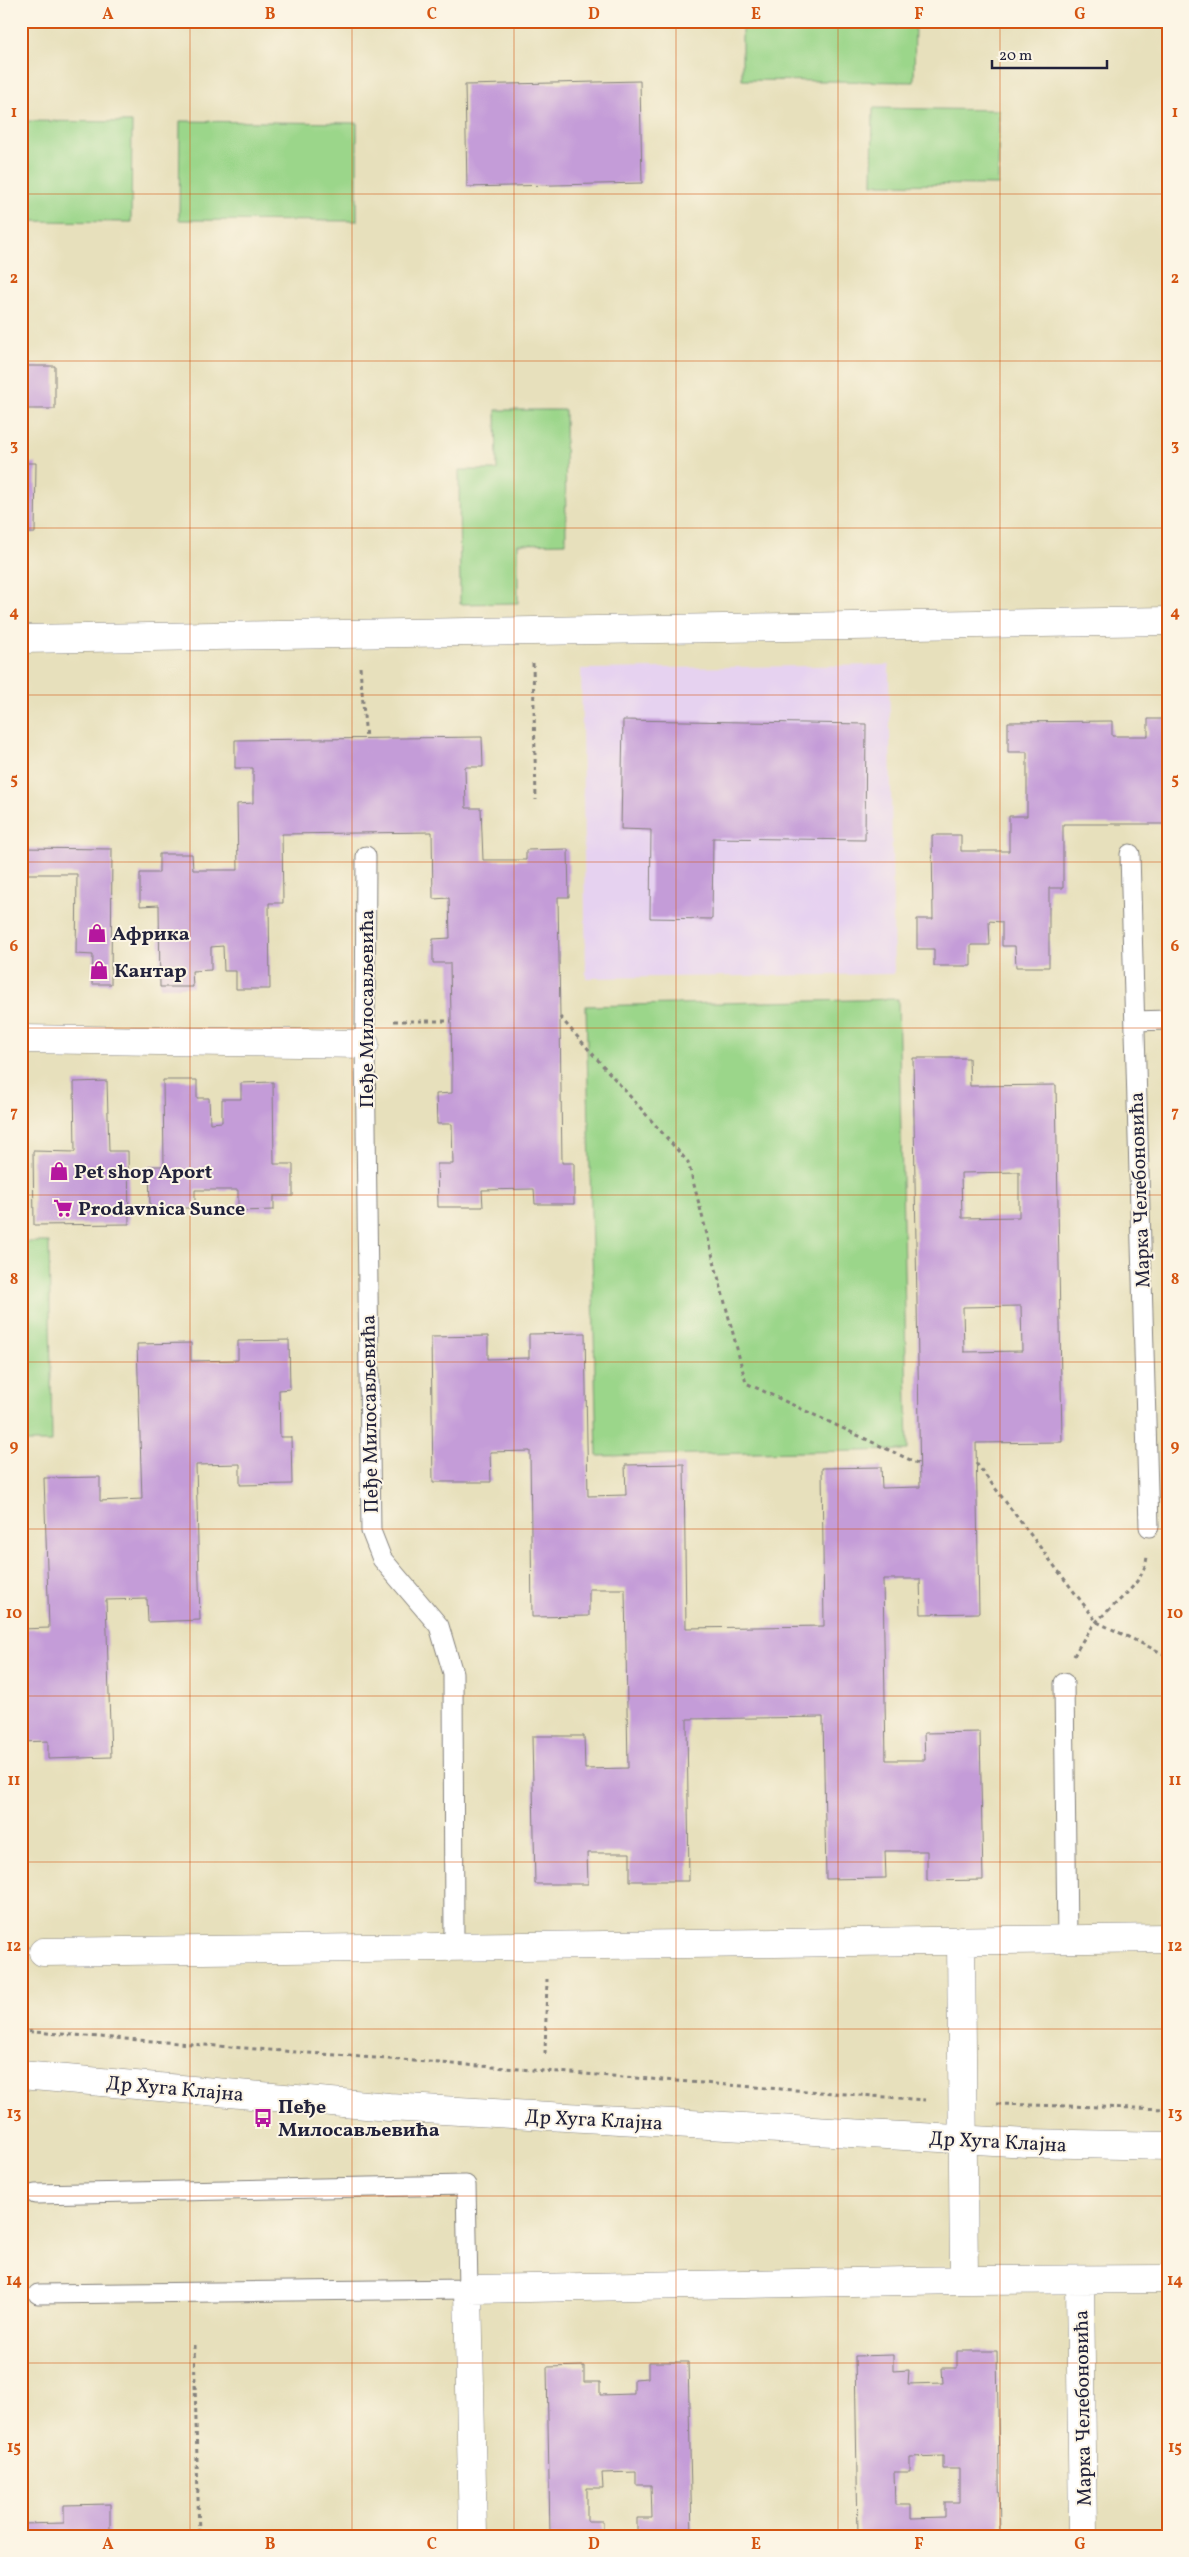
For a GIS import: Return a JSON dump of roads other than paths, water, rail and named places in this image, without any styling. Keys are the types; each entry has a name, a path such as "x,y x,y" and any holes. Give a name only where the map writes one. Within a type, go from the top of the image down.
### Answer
{"street":[{"path":"21,639 1168,621"},
{"path":"21,1039 365,1032"},
{"path":"43,1952 1168,1938"},
{"path":"961,1940 964,2280"},
{"name":"Др Хуга Клајна","path":"21,2075 389,2107 963,2140 1168,2146"},
{"path":"473,2536 468,2288 964,2280 1168,2279"},
{"name":"Марка Челебоновића","path":"1080,2280 1083,2536"}],"lane":[{"name":"Марка Челебоновића","path":"1130,854 1149,1527"},
{"name":"Пеђе Милосављевића","path":"366,856 365,1032 371,1532 382,1559 439,1626 453,1673 454,1947"},
{"path":"1135,1021 1168,1020"},
{"path":"1064,1683 1067,1939"},
{"path":"35,2194 466,2185 468,2288 38,2294"}],"place":[{"name":"Африка","path":"97,933"},
{"name":"Кантар","path":"99,970"},
{"name":"Pet shop Aport","path":"59,1171"},
{"name":"Prodavnica Sunce","path":"63,1208"},
{"name":"Пеђе Милосављевића","path":"263,2118"}]}
